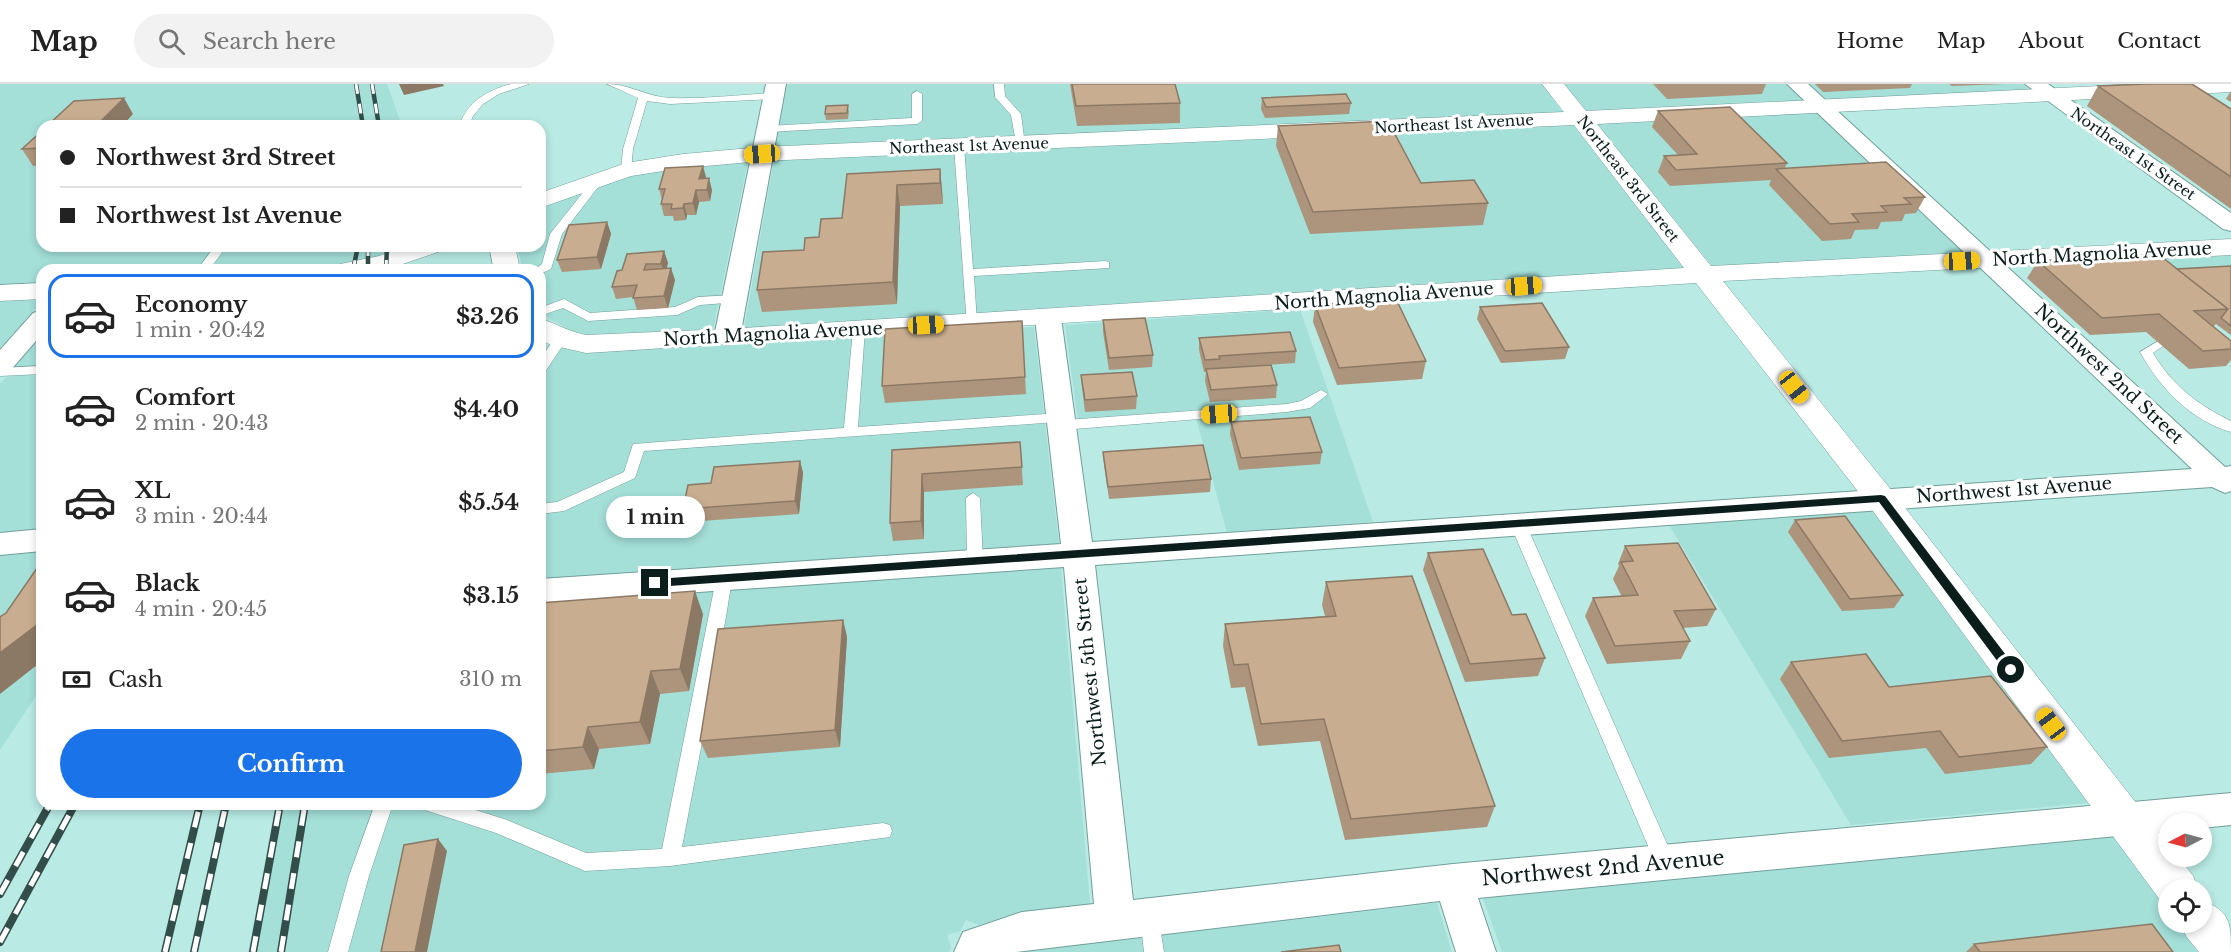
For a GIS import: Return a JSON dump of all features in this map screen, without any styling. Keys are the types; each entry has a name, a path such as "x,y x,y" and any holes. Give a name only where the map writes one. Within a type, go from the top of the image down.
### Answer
{"main road":[{"name":"Northeast 3rd Street","path":"1553,84 1881,499 2169,879"},
{"name":"Northeast 1st Avenue","path":"546,199 626,170 683,161 762,154 1822,106 2043,90 2231,86"},
{"name":"North Magnolia Avenue","path":"550,333 586,344 727,338 1704,274 2231,246"},
{"path":"377,264 416,252"},
{"path":"0,293 36,291"},
{"path":"2211,933 2226,952"}],"street":[{"name":"Northwest 2nd Street","path":"1797,84 2226,480"},
{"path":"727,338 775,90"},
{"name":"Northeast 1st Street","path":"2043,90 2231,224"},
{"name":"Northwest 5th Street","path":"1048,318 1078,555 1140,930"},
{"path":"0,366 36,325"},
{"name":"Northwest 1st Avenue","path":"546,591 1881,499 2226,480"},
{"path":"0,544 36,541"},
{"name":"Northwest 2nd Avenue","path":"976,949 1022,931 1140,930 1453,882 2231,808"},
{"path":"1453,882 1476,952"}],"lane":[{"path":"466,120 467,114 480,99 524,84"},
{"path":"612,84 643,97 670,100 775,90"},
{"path":"999,84 1000,97 1016,114 1021,143"},
{"path":"767,129 917,122 917,94"},
{"path":"626,170 628,148 643,97"},
{"path":"959,146 970,323"},
{"path":"546,267 556,234 600,178"},
{"path":"967,273 1105,265"},
{"path":"546,310 564,303 588,317 677,311 698,301 734,299"},
{"path":"852,432 859,329"},
{"path":"2160,344 2146,352 2156,373 2184,399 2208,416 2231,427"},
{"path":"0,372 36,370"},
{"path":"546,508 559,507 630,475 638,447 852,432 1287,408 1305,405 1321,394"},
{"path":"973,498 975,561"},
{"path":"1518,524 1665,862"},
{"path":"670,857 724,579"},
{"path":"338,952 359,876 382,810"},
{"path":"451,810 500,826 585,862 670,857 883,831"}],"shaded area":[{"path":"0,84 387,84 400,120 36,120 36,252 401,252 344,264 36,264 36,284 0,287"},
{"path":"787,84 1541,84 1565,114 775,148"},
{"path":"1564,84 1786,84 1805,101 1588,113"},
{"path":"1809,84 2023,84 2034,92 1828,100"},
{"path":"1815,111 1966,254 1712,266 1596,123"},
{"path":"1572,124 1685,268 744,329 774,159"},
{"path":"748,161 713,330 593,336 573,332 546,317 546,264 522,264 518,252 546,252 546,206 630,175"},
{"path":"2231,253 2231,336 2134,259"},
{"path":"36,298 36,308 0,348 0,301"},
{"path":"1300,309 1373,522 1227,533 1196,418 1079,428 1065,325"},
{"path":"1034,327 1059,544 546,579 546,344 583,352"},
{"path":"36,343 36,530 0,533 0,384"},
{"path":"1873,511 2088,803 1851,825 1669,525"},
{"path":"36,552 36,696 0,750 0,555"},
{"path":"1061,568 1090,904 1021,912 979,925 966,920 960,931 947,935 951,947 949,952 248,952 276,810 546,810 546,603"},
{"path":"2114,837 2158,895 2158,933 2187,933 2202,952 1502,952 1483,898"},
{"path":"1437,903 1452,952 1024,952 1026,951"}],"building":[{"path":"1072,84 1175,84 1180,103 1076,106"},
{"path":"2192,84 2231,109 2231,177 2098,86"},
{"path":"1346,94 1351,103 1266,107 1262,98"},
{"path":"124,98 102,120 53,120 74,101"},
{"path":"848,105 847,113 825,114 826,106"},
{"path":"1730,107 1787,163 1676,170 1664,156 1697,154 1658,111"},
{"path":"1388,121 1421,183 1474,180 1488,203 1313,212 1278,126"},
{"path":"36,136 36,148 22,149"},
{"path":"1886,162 1925,197 1904,198 1911,204 1881,206 1887,212 1852,214 1859,222 1830,224 1776,169"},
{"path":"703,166 699,179 709,178 707,190 696,190 693,203 684,204 683,208 671,209 672,204 661,204 665,189 659,189 665,168"},
{"path":"940,169 940,183 897,185 893,282 757,290 763,252 804,250 805,238 819,237 821,219 842,218 847,174"},
{"path":"607,222 597,257 557,260 569,225"},
{"path":"664,251 661,264 646,264 644,270 671,268 664,296 633,298 637,285 612,287 617,271 622,270 627,254"},
{"path":"2158,254 2228,309 2194,311 2231,341 2231,349 2203,351 2159,314 2102,318 2038,261"},
{"path":"2231,266 2231,326 2221,318 2228,309 2177,269"},
{"path":"1396,299 1426,361 1339,368 1315,305"},
{"path":"1542,303 1569,347 1505,351 1480,307"},
{"path":"1145,318 1153,355 1109,358 1103,320"},
{"path":"1022,321 1025,377 882,386 885,329"},
{"path":"1290,332 1296,351 1219,356 1220,359 1205,360 1199,338"},
{"path":"1271,365 1277,385 1211,390 1206,369"},
{"path":"1132,372 1137,396 1085,400 1081,375"},
{"path":"1310,417 1322,452 1241,458 1231,422"},
{"path":"1020,442 1022,467 922,474 921,521 890,523 892,450"},
{"path":"1203,445 1211,479 1108,487 1103,452"},
{"path":"800,461 795,501 683,509 688,485 711,483 714,467"},
{"path":"1845,516 1903,595 1850,599 1795,520"},
{"path":"1678,543 1716,609 1674,611 1690,641 1615,646 1593,598 1638,595 1621,562 1633,561 1625,546"},
{"path":"1483,549 1512,615 1526,614 1545,658 1470,664 1428,553"},
{"path":"36,570 36,626 0,653 0,617 6,613"},
{"path":"1412,576 1495,806 1351,819 1324,719 1261,724 1248,664 1234,665 1225,624 1336,616 1326,582"},
{"path":"695,591 680,669 651,671 640,722 588,727 583,747 546,750 546,603"},
{"path":"843,620 835,730 700,741 718,629"},
{"path":"1866,654 1889,687 1991,676 2047,747 1959,757 1940,731 1842,741 1791,662"},
{"path":"438,839 415,952 381,952 404,845"},
{"path":"2152,924 2173,952 1980,952 1974,944"},
{"path":"1339,945 1341,952 1281,952"}],"railway":[{"path":"356,84 362,120"},
{"path":"372,84 378,120"},
{"path":"354,264 357,252"},
{"path":"368,252 368,264"},
{"path":"386,264 387,252"},
{"path":"0,894 47,810"},
{"path":"0,942 72,810"},
{"path":"165,952 199,810"},
{"path":"194,952 225,810"},
{"path":"253,952 279,810"},
{"path":"281,952 304,810"}],"route":[{"path":"655,583 1881,499 2011,670"}]}
